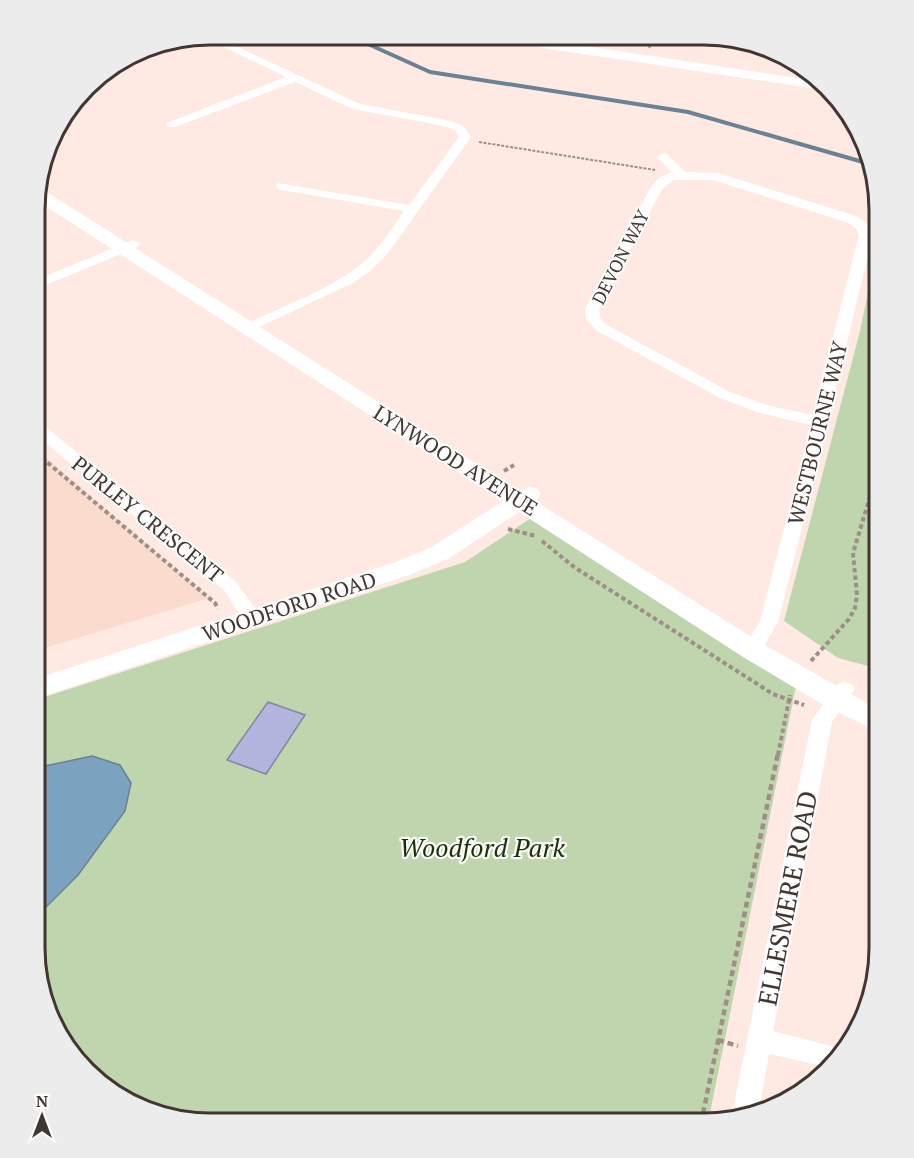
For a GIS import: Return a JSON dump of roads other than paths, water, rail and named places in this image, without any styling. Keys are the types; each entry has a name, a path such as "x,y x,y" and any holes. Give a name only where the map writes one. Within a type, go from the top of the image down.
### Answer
{"street":[{"path":"226,45 370,111 447,123 464,133 463,140 383,250 365,268 348,280 253,326"},
{"path":"549,45 811,84"},
{"path":"171,125 294,78"},
{"path":"663,157 677,176"},
{"name":"WESTBOURNE WAY","path":"677,176 714,176 851,219 862,226 866,234 821,422 769,622 756,644"},
{"name":"DEVON WAY","path":"677,176 664,180 657,187 592,309 593,319 602,328 725,395 766,410 821,422"},
{"path":"282,186 412,209"},
{"name":"LYNWOOD AVENUE","path":"46,190 253,326 756,644 841,694 869,715"},
{"name":"LYNWOOD AVENUE","path":"46,198 128,246"},
{"path":"45,281 128,246"},
{"name":"PURLEY CRESCENT","path":"45,434 230,586 248,610"},
{"name":"WOODFORD ROAD","path":"45,685 248,610 401,569 440,553 525,498"},
{"name":"LYNWOOD AVENUE","path":"841,694 869,701"},
{"name":"ELLESMERE ROAD","path":"746,1107 822,720 841,694"},
{"path":"760,1040 829,1056"}],"water":[{"path":"92,756 120,765 131,783 125,811 78,875 45,908 45,766"}],"waterway":[{"path":"370,45 430,72 688,112 861,161"}],"park label":[{"name":"Woodford Park","path":"482,847"}]}
